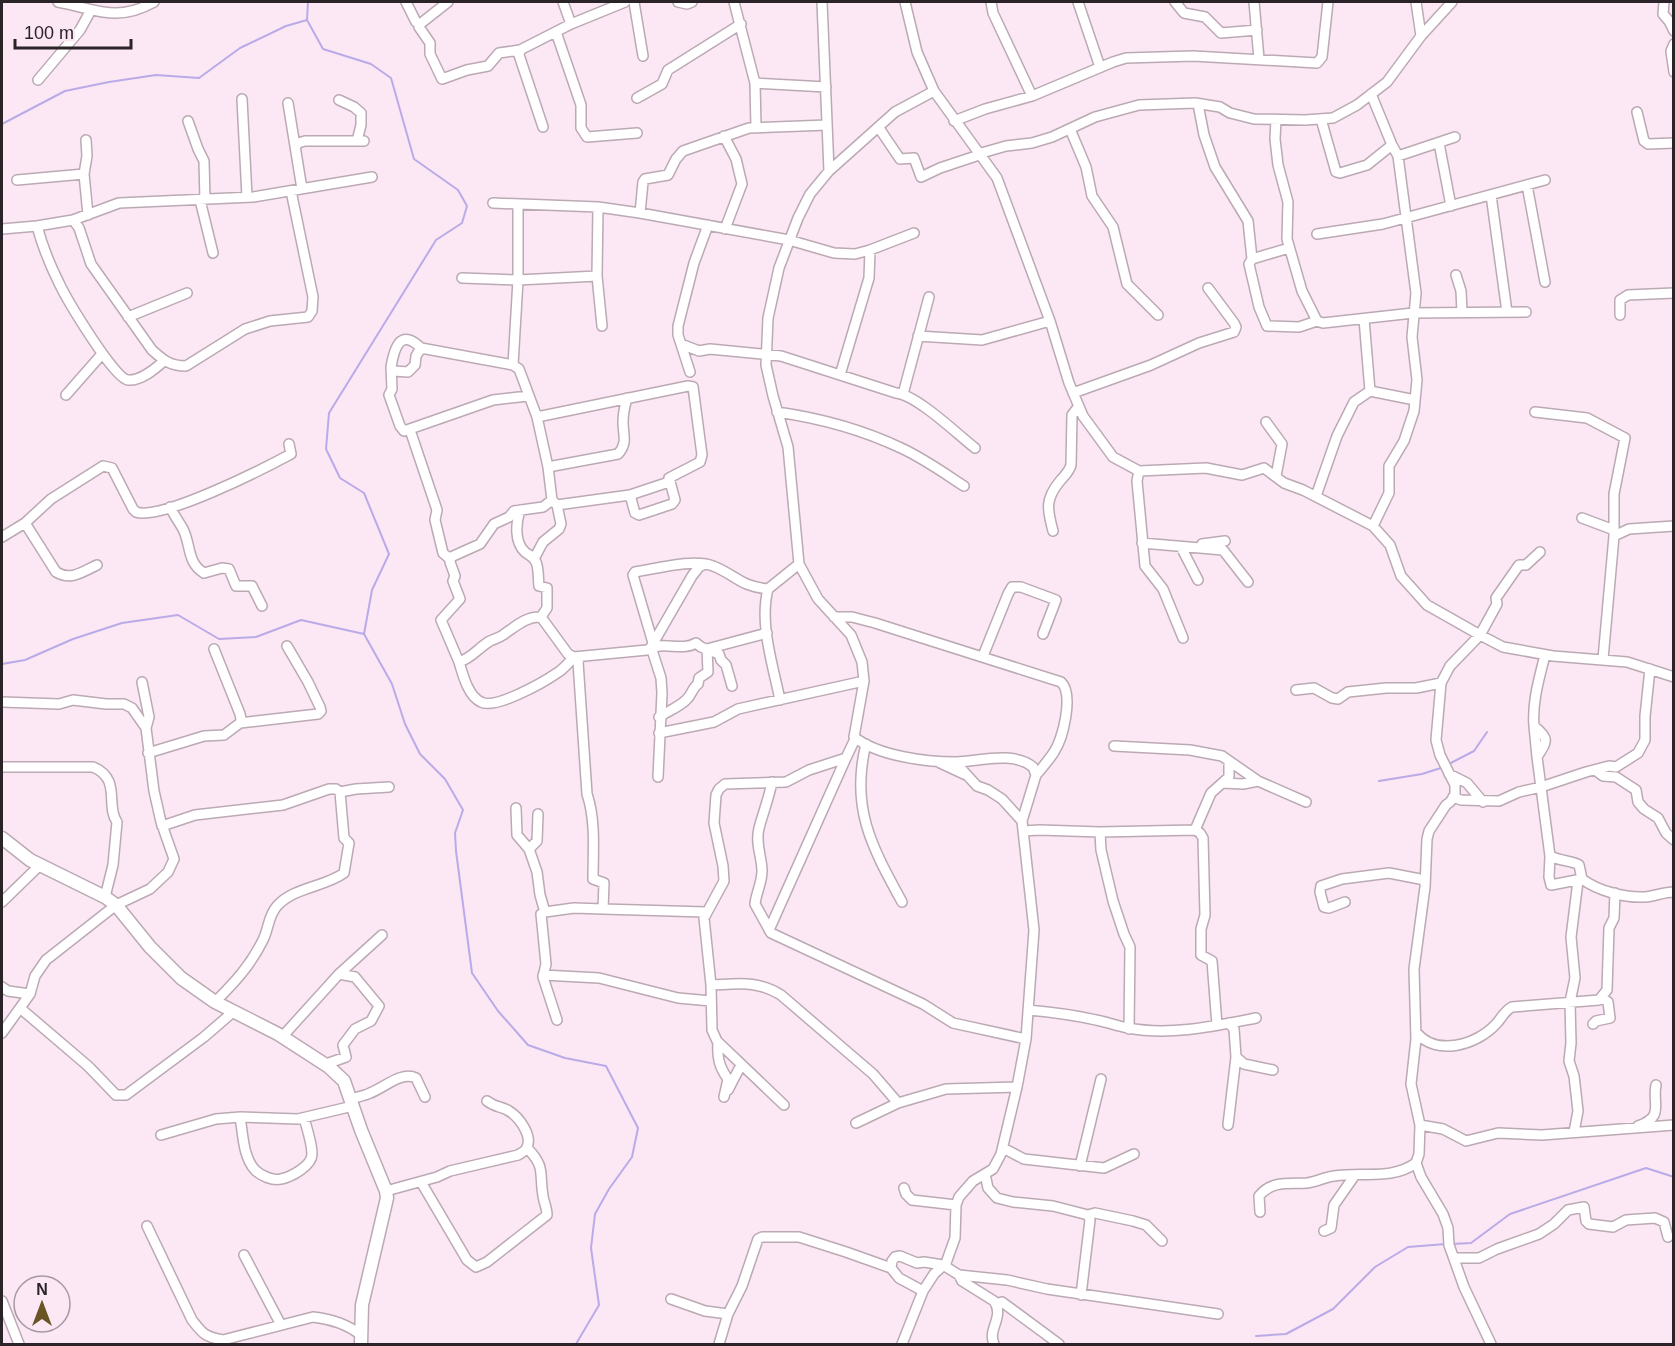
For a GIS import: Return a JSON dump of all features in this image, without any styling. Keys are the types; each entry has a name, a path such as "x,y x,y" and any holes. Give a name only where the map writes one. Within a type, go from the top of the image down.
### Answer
{"street":[{"path":"58,2 81,4 91,10 111,14 143,8 154,2"},
{"path":"406,2 430,43 430,54 442,79 488,66 499,53 520,50 571,24 625,2"},
{"path":"420,24 444,2"},
{"path":"563,2 571,24"},
{"path":"634,2 643,56"},
{"path":"678,2 687,4 692,2"},
{"path":"734,2 755,83 756,127"},
{"path":"822,2 829,171"},
{"path":"905,2 917,52 934,91 978,155 997,178 1050,321 1073,393 1083,416 1113,457 1139,471 1206,468 1242,475 1264,468 1284,483 1316,496 1373,526 1390,545 1401,576 1427,605 1503,647 1545,655 1627,662 1674,677"},
{"path":"991,2 993,13 1032,96"},
{"path":"1078,2 1100,67"},
{"path":"1175,2 1184,13 1205,17 1221,33 1257,30"},
{"path":"1254,2 1259,59"},
{"path":"954,121 985,109 1032,96 1126,58 1193,56 1317,63 1320,61 1328,2"},
{"path":"1416,2 1421,36"},
{"path":"879,128 900,159 914,158 921,177 978,155 1006,146 1032,143 1095,117 1139,105 1198,104 1220,107 1230,113 1254,119 1333,118 1357,105 1387,82 1421,36 1452,2"},
{"path":"1664,2 1664,14 1674,31"},
{"path":"38,80 80,30 91,10"},
{"path":"637,98 662,84 668,70 741,24"},
{"path":"556,32 581,105 581,128 587,137 637,133"},
{"path":"1674,44 1671,51 1674,72"},
{"path":"520,50 519,55 543,127"},
{"path":"755,83 826,87"},
{"path":"769,930 855,739 864,681 862,662 850,635 818,599 799,564 788,447 766,365 768,318 779,268 810,194 829,171 895,112 934,91"},
{"path":"1371,94 1398,156 1416,293 1412,337 1417,380 1414,411 1404,441 1389,466 1389,493 1373,526"},
{"path":"242,99 247,197"},
{"path":"296,146 305,141 360,141 361,113 339,100"},
{"path":"288,103 302,189"},
{"path":"1198,104 1203,135 1215,167 1248,221 1252,259 1249,264 1259,307 1268,326 1299,327 1317,321 1323,323 1413,313 1526,312"},
{"path":"1637,112 1644,141 1648,144 1674,143"},
{"path":"1321,119 1336,172 1340,173 1367,165 1392,145"},
{"path":"1276,120 1275,139 1278,165 1288,202 1287,239 1302,291 1317,321"},
{"path":"188,121 204,160 203,200 213,253"},
{"path":"640,213 645,179 668,175 676,159 683,152 724,136 756,127 827,125"},
{"path":"1070,129 1086,166 1092,196 1113,227 1127,284 1158,315"},
{"path":"724,136 736,159 742,184 725,229"},
{"path":"1398,156 1455,137"},
{"path":"86,140 87,156 84,174 88,214"},
{"path":"1439,143 1451,206"},
{"path":"17,180 84,174"},
{"path":"2,229 73,220 119,203 247,197 372,177"},
{"path":"1317,234 1383,224 1545,180"},
{"path":"1527,185 1545,282"},
{"path":"73,220 80,228 91,264 152,350 164,361 174,366 186,366 245,329 270,321 310,315 313,297 291,191"},
{"path":"1491,195 1507,312"},
{"path":"493,203 598,207 640,213 789,240 834,254 855,254 914,233"},
{"path":"513,365 518,280 518,204"},
{"path":"598,207 597,276 602,326"},
{"path":"690,372 678,335 678,326 694,263 708,225"},
{"path":"37,226 40,239 59,284 114,370 124,380 129,380 150,373 164,361"},
{"path":"1252,259 1289,248"},
{"path":"840,375 869,278 870,250"},
{"path":"1456,274 1461,291 1462,312"},
{"path":"462,278 518,280 597,276"},
{"path":"1073,393 1151,365 1199,343 1234,332 1234,323 1208,288"},
{"path":"129,317 187,293"},
{"path":"1620,315 1620,300 1623,297 1674,293"},
{"path":"903,394 928,297"},
{"path":"1364,319 1371,391"},
{"path":"918,336 982,340 1050,321"},
{"path":"528,396 493,400 436,418 410,430 404,430 400,426 389,395 392,389 391,367 394,350 399,343 408,340 415,342 421,348 513,365 519,369 537,417 561,527 543,542 534,559"},
{"path":"681,344 699,351 710,349 780,356 903,394 922,406 975,448"},
{"path":"391,367 399,372 408,372 413,369 416,356 421,348"},
{"path":"688,386 691,362 699,351"},
{"path":"66,395 102,354"},
{"path":"537,417 688,386 695,390 702,458 700,462 672,475 669,482 675,500 672,504 639,515 635,513 630,495"},
{"path":"1316,496 1337,436 1354,402 1371,391 1415,400"},
{"path":"548,467 618,454 624,448 626,439 623,422 627,398"},
{"path":"1053,531 1047,506 1059,482 1070,471 1072,415 1079,406"},
{"path":"777,412 842,426 894,445 964,486"},
{"path":"1535,412 1587,418 1625,438 1614,494 1614,533 1603,659"},
{"path":"1266,422 1282,444 1276,477"},
{"path":"410,430 437,510 435,520 444,553 450,559 455,576 453,581 460,599 441,620 473,695 481,703 492,705 539,684 584,654 647,650 699,567 705,564"},
{"path":"2,537 25,523 51,499 103,466 112,468 136,512 143,514 170,507 261,471 291,454 290,444"},
{"path":"1139,471 1137,481 1145,566 1163,589 1183,638"},
{"path":"450,559 480,544 497,522 509,517 514,511 554,503 630,495 669,482"},
{"path":"170,507 183,529 188,551 196,568 204,573 222,568 230,569 236,586 252,586 262,606"},
{"path":"519,510 515,526 519,543 526,554 534,559 538,567 539,586 547,588 547,608 541,617"},
{"path":"1582,518 1614,533 1629,529 1674,526"},
{"path":"25,523 56,572 63,577 70,577 97,565"},
{"path":"1185,548 1225,541"},
{"path":"1142,543 1223,550 1248,582"},
{"path":"1185,548 1198,580"},
{"path":"1491,1344 1464,1287 1448,1240 1448,1228 1443,1214 1420,1177 1416,1163 1420,1125 1411,1084 1416,1032 1414,969 1425,880 1427,839 1453,797 1455,784 1440,755 1436,740 1442,683 1450,666 1480,635 1497,604 1496,598 1519,565 1526,565 1540,552"},
{"path":"658,777 661,678 633,573 690,564 705,564 711,565 744,584 768,589"},
{"path":"780,700 767,633 765,606 768,589 799,564"},
{"path":"983,656 1012,587 1021,587 1056,600 1043,634"},
{"path":"459,662 469,659 489,641 502,636 517,624 537,616 541,617"},
{"path":"541,617 568,654 577,657"},
{"path":"834,617 852,617 983,656 1061,682 1067,694 1064,727 1055,750 1036,775 1022,820 1034,930 1026,1039 1002,1148 993,1169 965,1188 956,1205 955,1238 946,1263 922,1291 902,1344"},
{"path":"707,649 767,633"},
{"path":"652,645 670,644 678,648 688,647 694,643 719,654 726,665 732,686"},
{"path":"148,753 204,736 224,735 240,723 318,714 321,711 308,682 287,646"},
{"path":"214,649 242,719 240,723"},
{"path":"659,717 685,701 691,695 694,686 698,684 699,678 708,672 707,649"},
{"path":"1545,655 1533,715 1550,856 1551,885 1580,880 1615,893 1646,897 1674,892"},
{"path":"577,657 587,794 594,842 593,879 604,882 603,909"},
{"path":"1453,797 1483,802 1499,801 1519,792 1541,788 1595,770 1616,766 1642,748 1646,729 1645,716 1650,669"},
{"path":"659,733 714,722 738,709 864,681"},
{"path":"2,1033 30,994 35,976 46,960 116,905 150,889 168,872 174,859 162,826 154,790 146,728 149,717 142,682"},
{"path":"1296,690 1314,688 1338,699 1348,692 1416,688 1442,683"},
{"path":"2,702 59,704 73,700 124,704 132,708 146,728"},
{"path":"855,739 909,759 955,762 1021,760 1033,767 1036,775"},
{"path":"866,744 860,787 867,829 874,850 902,902"},
{"path":"1114,746 1190,750 1222,756 1258,781 1306,802"},
{"path":"784,1106 718,1043 712,1029 711,985 704,918 705,912 724,881 714,823 716,795 725,784 786,782 809,770 846,759"},
{"path":"936,761 966,775"},
{"path":"955,762 977,786 988,790 1002,800 1022,820"},
{"path":"1195,830 1211,793 1229,777 1229,762"},
{"path":"2,767 93,767 100,770 113,793 113,817 117,822 113,865 105,897"},
{"path":"1595,770 1603,776 1616,777 1636,790 1638,802 1658,818 1666,833 1674,840"},
{"path":"1449,774 1467,783 1483,802"},
{"path":"1223,783 1243,784 1258,781"},
{"path":"772,782 768,803 758,830 762,869 755,904 769,930 922,1004 953,1023 1026,1039"},
{"path":"162,826 195,815 283,805 329,789 336,789 340,792 389,787"},
{"path":"215,1002 244,972 265,938 269,918 278,904 304,889 344,873 349,843 344,838 340,792"},
{"path":"516,808 517,835 529,849 537,872 545,912"},
{"path":"529,849 537,841 538,814"},
{"path":"1023,831 1195,830 1200,832 1203,838 1205,915 1201,930 1201,955 1212,961 1217,1025"},
{"path":"1080,832 1101,850"},
{"path":"1100,832 1101,850 1113,900 1130,947 1129,1029"},
{"path":"2,838 30,860 105,897 116,905 150,947 181,978 215,1002 282,1037 326,1064 344,1081 387,1198 362,1305 361,1340"},
{"path":"1550,856 1567,862 1576,862 1579,865 1580,880 1571,937 1575,978 1570,1002 1572,1043 1569,1061 1574,1076 1578,1111 1574,1132"},
{"path":"2,902 40,865"},
{"path":"1345,902 1329,908 1324,907 1320,892 1321,886 1342,879 1389,873 1425,880"},
{"path":"1416,1032 1430,1043 1459,1045 1472,1042 1484,1034 1512,1007 1602,998 1607,990 1609,928 1614,918 1615,893"},
{"path":"557,1020 543,975 546,964 541,914 574,908 705,912"},
{"path":"282,1037 339,974 382,935"},
{"path":"326,1064 346,1057 343,1045 355,1029 371,1021 379,1006 355,976 339,974"},
{"path":"543,975 599,978 678,998 711,1001"},
{"path":"711,985 750,983 767,986 781,995 873,1074 898,1103"},
{"path":"2,987 8,991 30,994"},
{"path":"1593,1024 1596,1021 1610,1018 1608,1002 1602,998"},
{"path":"20,1008 81,1059 119,1097 126,1095 172,1062 233,1012"},
{"path":"1028,1010 1066,1014 1129,1029 1165,1031 1256,1018"},
{"path":"1228,1125 1236,1058 1234,1029 1229,1023"},
{"path":"718,1043 720,1069 728,1079 724,1097 741,1065"},
{"path":"1236,1058 1244,1064 1274,1071"},
{"path":"161,1135 216,1119 304,1118 351,1102 410,1075 416,1078 425,1097"},
{"path":"1080,1166 1101,1079"},
{"path":"1420,1125 1443,1129 1466,1141 1498,1133 1520,1135 1636,1127 1646,1124 1655,1115 1656,1085"},
{"path":"856,1123 898,1103 946,1089 1017,1087"},
{"path":"386,1191 437,1177 450,1170 518,1155 526,1148 529,1140 525,1128 512,1112 495,1107 487,1101"},
{"path":"240,1117 245,1147 255,1170 267,1178 280,1180 305,1167 310,1161 312,1154 304,1118"},
{"path":"1636,1127 1645,1129 1674,1125"},
{"path":"421,1182 467,1260 476,1267 487,1262 547,1215 540,1163 526,1148"},
{"path":"1002,1148 1024,1159 1104,1168 1134,1154"},
{"path":"1260,1212 1259,1196 1266,1189 1281,1183 1309,1183 1336,1175 1379,1176 1396,1173 1416,1163"},
{"path":"985,1174 988,1188 997,1198 1053,1206 1088,1215 1095,1213 1146,1225 1162,1240"},
{"path":"1324,1231 1331,1228 1337,1199 1348,1188 1355,1175"},
{"path":"904,1188 912,1200 956,1205"},
{"path":"1454,1258 1479,1258 1539,1234 1554,1224 1568,1210 1584,1207 1586,1221 1589,1224 1613,1227 1626,1220 1655,1218 1664,1222 1668,1237"},
{"path":"1081,1295 1090,1220 1088,1215"},
{"path":"147,1226 192,1320 202,1334 223,1342 313,1317 349,1326 361,1340"},
{"path":"719,1344 728,1314 742,1286 758,1239 762,1237 799,1237 891,1268 899,1278 922,1291"},
{"path":"244,1255 281,1325"},
{"path":"891,1268 895,1257 900,1256 917,1263 943,1265 959,1275 1007,1280 1081,1295 1218,1314"},
{"path":"959,1275 962,1281 996,1304 999,1312 992,1332 994,1344"},
{"path":"671,1299 705,1311 728,1314"},
{"path":"2,1301 5,1320 19,1344"},
{"path":"996,1304 1002,1302 1059,1344"}],"waterway":[{"path":"308,2 307,20 323,49 371,64 391,78 414,159 458,190 467,206 462,223 436,240 329,413 326,449 340,478 364,493 389,554 372,590 364,634 392,684 405,724 420,754 445,779 463,810 455,833 472,973 498,1011 528,1045 565,1058 606,1066 638,1128 632,1157 609,1189 595,1214 591,1248 599,1305 576,1344"},
{"path":"2,124 65,91 156,75 199,78 240,48 286,26 307,20"},
{"path":"2,664 25,660 73,639 122,623 178,615 219,639 256,637 301,620 364,634"},
{"path":"1449,764 1474,751 1487,732"},
{"path":"1379,781 1422,774 1444,767"},
{"path":"1451,1244 1471,1243 1510,1214 1646,1168 1674,1177"},
{"path":"1256,1336 1286,1334 1333,1309 1375,1267 1408,1247 1446,1244"}]}
